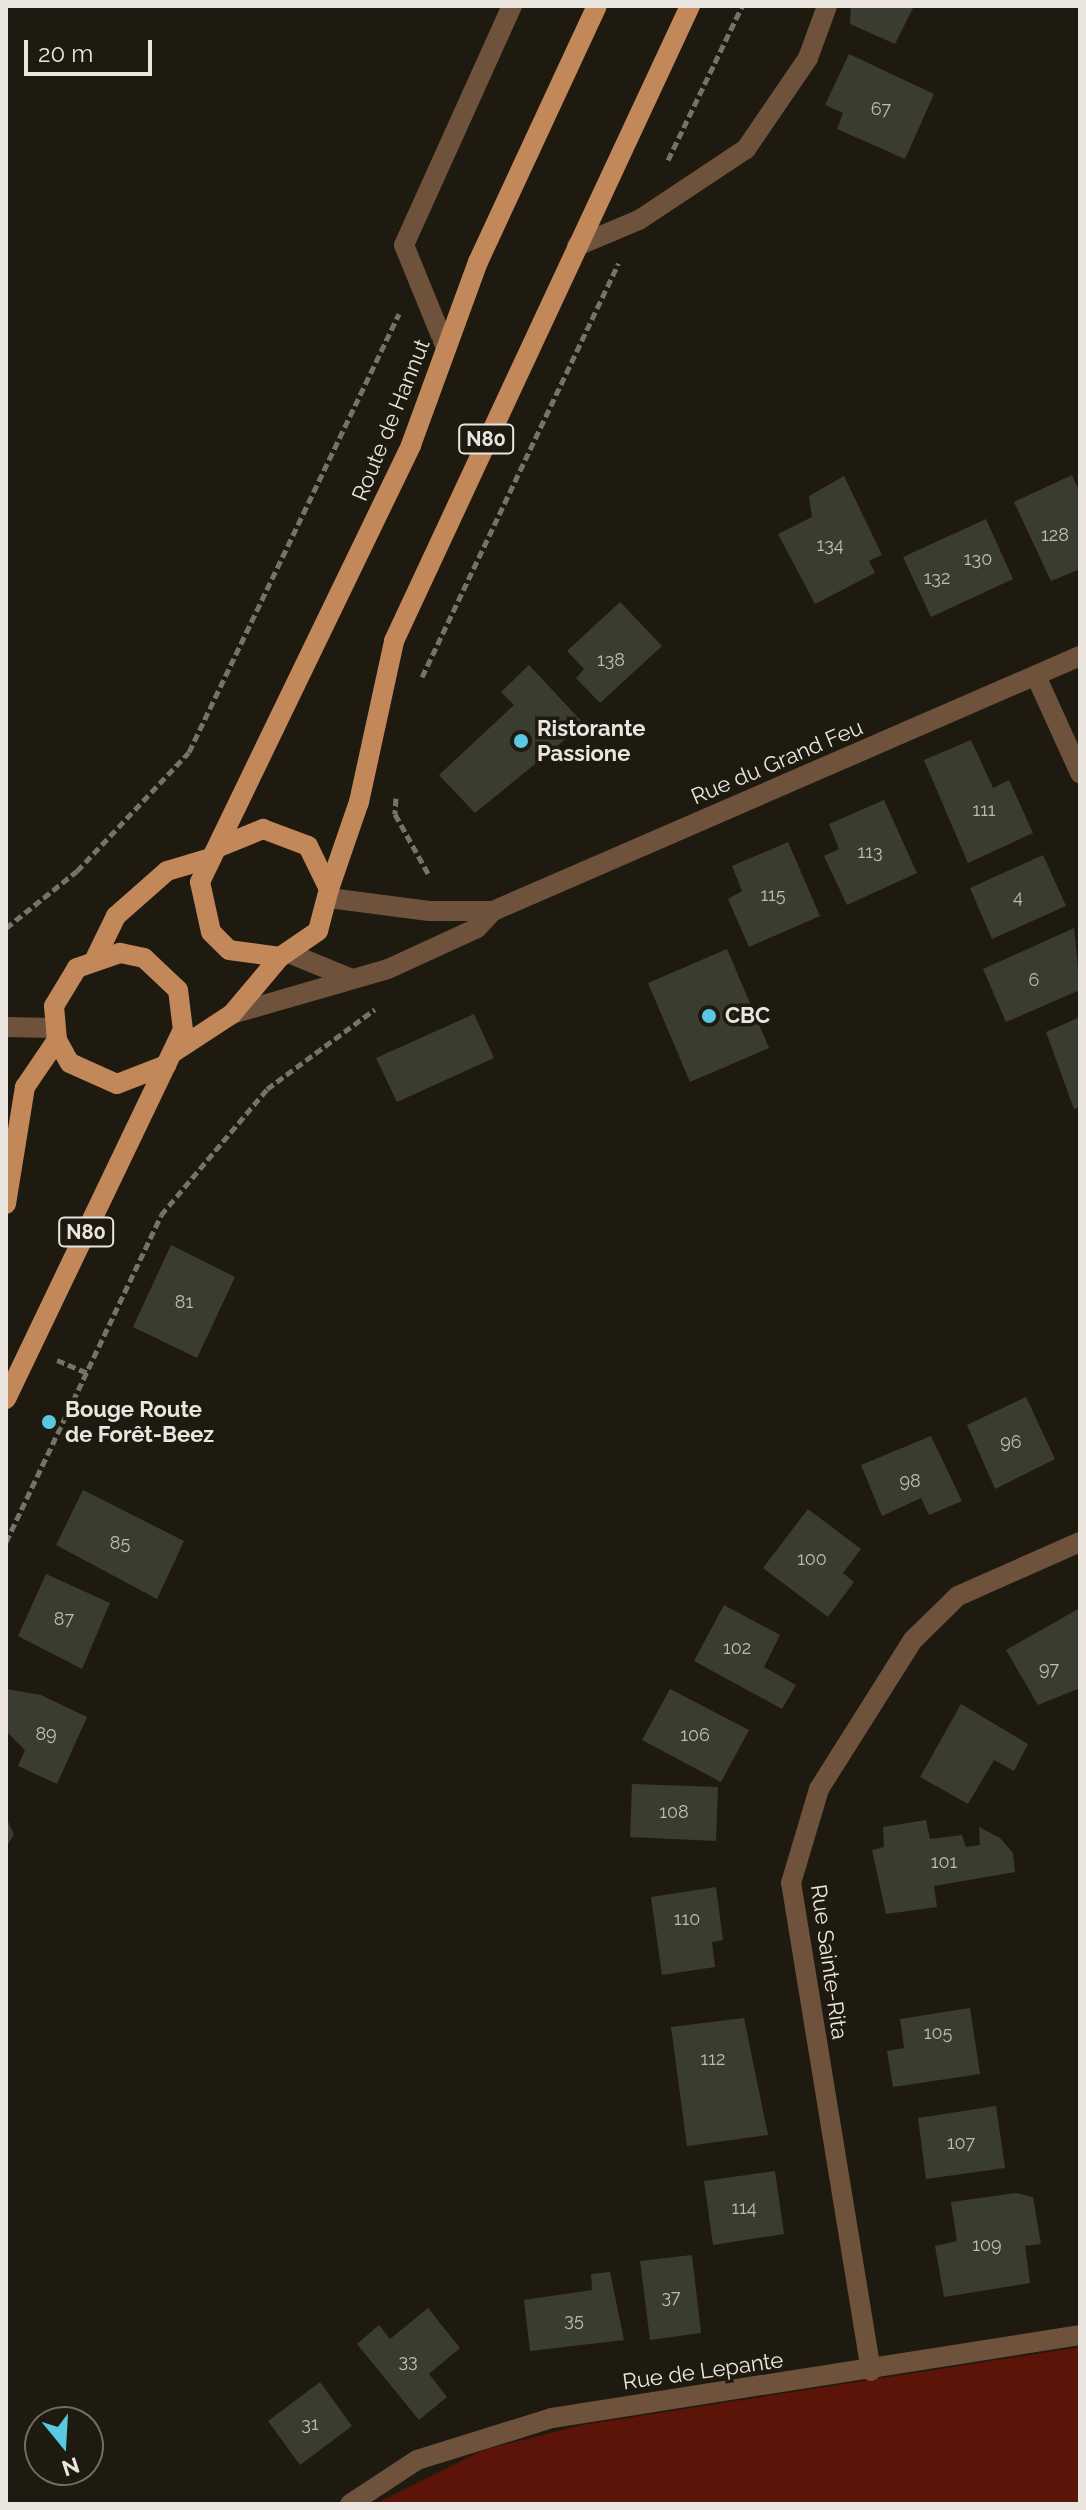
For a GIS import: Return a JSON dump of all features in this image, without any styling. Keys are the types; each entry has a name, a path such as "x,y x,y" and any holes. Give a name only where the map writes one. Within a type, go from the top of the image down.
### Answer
{"main road":[{"name":"Route de Hannut","path":"286,956 254,959 211,932 200,882 411,445 478,262 597,6"},
{"name":"N80","path":"55,1034 70,1063 104,1081 144,1079 232,1014 286,956 318,931 359,802 394,641 690,6"},
{"path":"6,1204 25,1087 55,1034 63,985 96,957 116,916 167,871 215,853 240,834 287,834 308,846 329,893"},
{"name":"N80","path":"6,1399 170,1058 185,1013 164,971 120,953 96,957"}],"street":[{"path":"446,348 404,245 512,6"},
{"path":"577,246 639,220 746,149 808,58 827,6"},
{"name":"Rue du Grand Feu","path":"232,1014 352,979 477,928 493,911 1080,656"},
{"path":"1036,676 1080,773"},
{"name":"Rue du Grand Feu","path":"329,893 493,911"},
{"path":"286,956 352,979"},
{"path":"6,1027 55,1034"},
{"name":"Rue Sainte-Rita","path":"871,2371 791,1883 819,1789 913,1640 958,1596 1080,1542"},
{"name":"Rue de Lepante","path":"350,2504 417,2460 552,2418 871,2371 1080,2335"}],"path":[{"path":"414,693 742,6"},
{"path":"6,928 77,871 189,752 418,275"},
{"path":"397,784 395,814 425,876 445,882"},
{"path":"6,1542 161,1215 267,1089 390,998"}],"shaded area":[{"path":"1080,2347 1080,2504 375,2504 483,2450 582,2425"}],"building":[{"path":"851,6 914,6 895,44 850,24"},
{"path":"849,54 934,94 905,159 837,129 843,113 825,105"},
{"path":"1072,475 1080,493 1080,569 1051,581 1014,502"},
{"path":"844,476 882,555 869,561 875,573 815,604 778,534 812,517 809,496"},
{"path":"986,519 1013,579 931,617 903,557"},
{"path":"620,602 662,646 600,703 576,678 584,669 567,651"},
{"name":"Ristorante Passione","path":"529,665 584,724 475,813 439,775 514,705 501,692"},
{"path":"971,740 993,788 1009,780 1033,833 968,863 924,760"},
{"path":"884,800 917,873 847,905 824,856 839,849 829,824"},
{"path":"788,842 820,916 749,947 728,899 742,891 732,866"},
{"path":"1043,855 1066,906 992,939 970,888"},
{"path":"1074,928 1080,990 1006,1022 983,969"},
{"name":"CBC","path":"727,949 769,1048 690,1082 648,983"},
{"path":"474,1014 494,1058 397,1102 376,1058"},
{"path":"1080,1017 1080,1107 1074,1109 1046,1032"},
{"path":"171,1245 235,1277 197,1358 133,1327"},
{"path":"1026,1397 1055,1459 995,1489 967,1425"},
{"path":"931,1436 962,1501 929,1515 921,1498 882,1516 861,1465"},
{"path":"83,1490 184,1541 157,1599 56,1545"},
{"path":"808,1509 861,1549 843,1573 854,1582 828,1617 763,1568"},
{"path":"46,1574 110,1603 82,1669 18,1636"},
{"path":"724,1605 780,1635 764,1667 796,1685 782,1709 694,1661"},
{"path":"1080,1608 1080,1688 1038,1705 1006,1650"},
{"path":"6,1689 41,1695 87,1717 57,1784 18,1766 25,1750 6,1731"},
{"path":"670,1689 749,1730 721,1782 642,1740"},
{"path":"961,1704 1028,1744 1014,1771 994,1760 968,1804 920,1777"},
{"path":"632,1784 718,1787 716,1841 630,1837"},
{"path":"6,1817 14,1835 6,1847"},
{"path":"926,1820 930,1839 962,1835 966,1847 980,1845 979,1827 1000,1838 1013,1853 1015,1872 934,1886 937,1907 886,1914 872,1850 884,1847 883,1827"},
{"path":"716,1887 723,1940 712,1942 715,1967 662,1975 651,1897"},
{"path":"970,2008 980,2074 893,2087 887,2051 904,2048 900,2019"},
{"path":"744,2018 768,2135 687,2146 671,2027"},
{"path":"996,2106 1005,2168 926,2179 918,2118"},
{"path":"775,2171 784,2234 713,2245 704,2181"},
{"path":"1016,2193 1033,2197 1041,2244 1025,2246 1030,2283 944,2297 935,2246 957,2241 951,2202"},
{"path":"692,2255 701,2333 650,2340 640,2261"},
{"path":"610,2272 624,2340 530,2351 524,2300 592,2290 591,2274"},
{"path":"428,2308 460,2348 429,2374 447,2397 419,2420 357,2344 379,2325 390,2339"},
{"path":"320,2382 352,2426 300,2465 268,2421"}],"place":[{"name":"Ristorante Passione","path":"521,741"},
{"name":"CBC","path":"709,1016"},
{"name":"Bouge Route de Forêt-Beez","path":"49,1422"}]}
